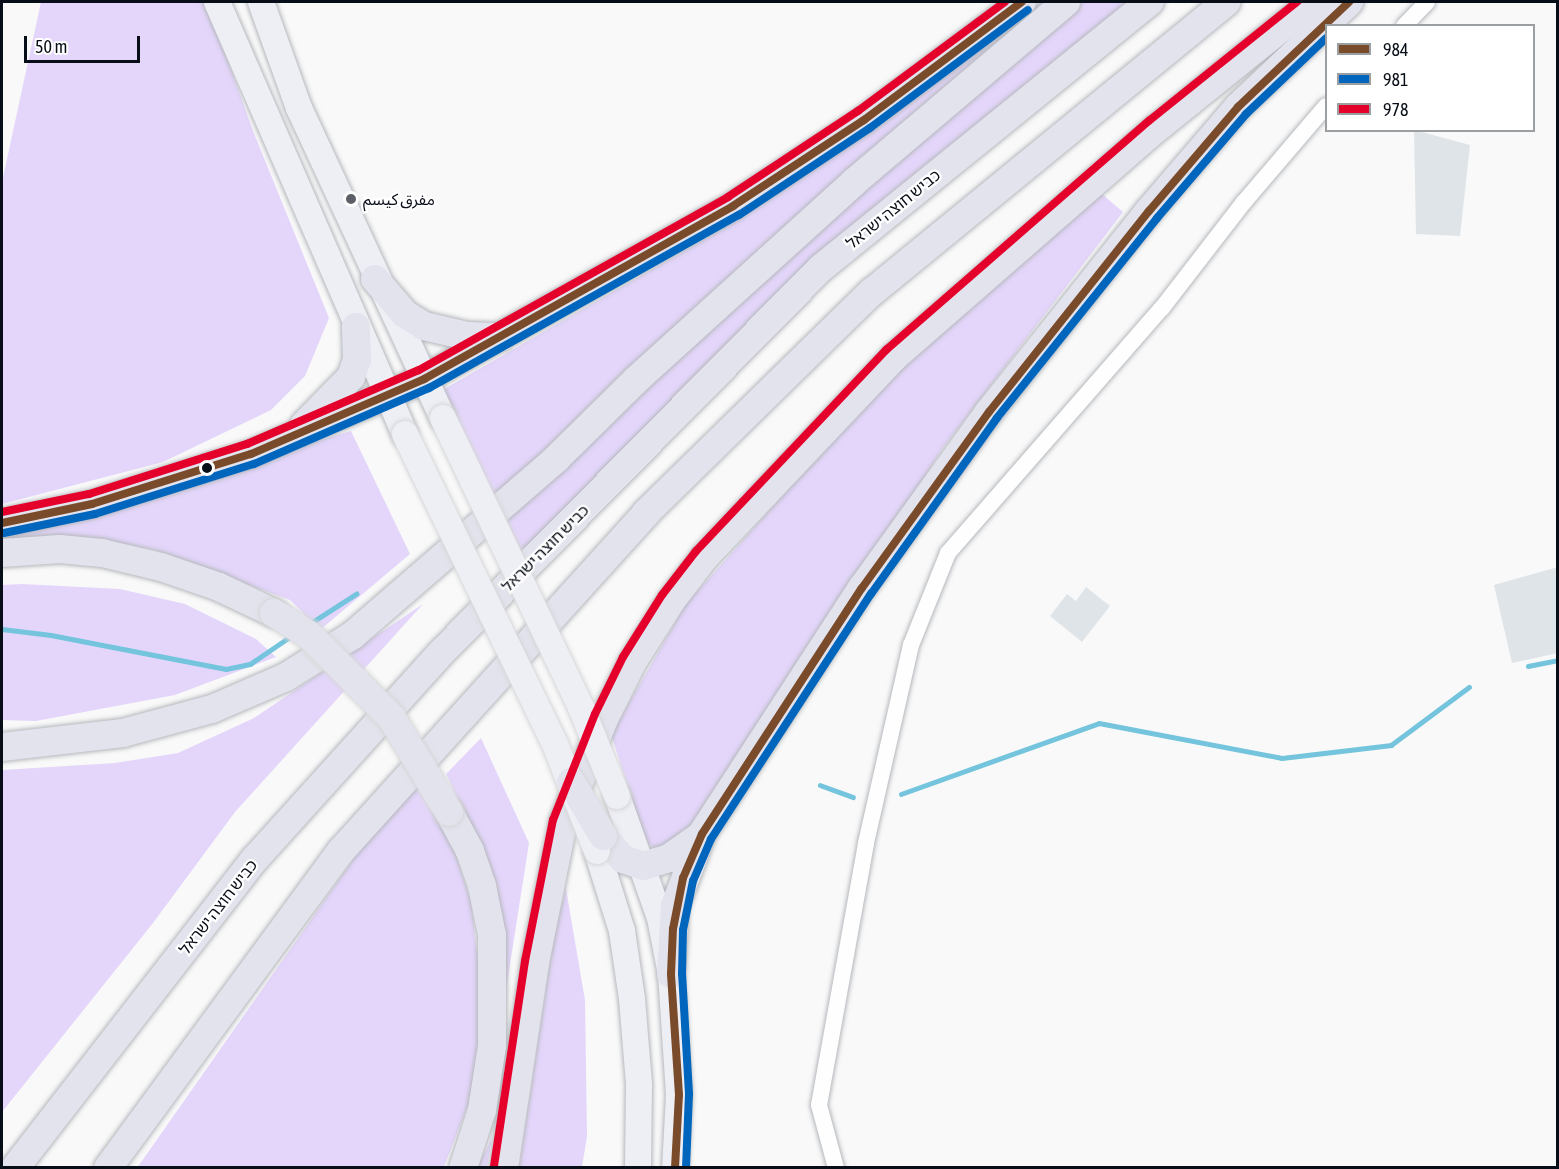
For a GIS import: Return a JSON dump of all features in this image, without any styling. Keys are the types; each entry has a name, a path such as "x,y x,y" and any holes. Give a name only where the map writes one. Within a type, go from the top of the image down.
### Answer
{"highway":[{"path":"2,523 92,504 251,454 386,398 424,379 503,337 733,206 864,120 1022,2"},
{"path":"2,747 123,733 212,709 286,677 352,635 556,459 636,380 854,182 1066,2"},
{"name":"כביש חוצה ישראל","path":"15,1167 254,860 443,651 821,268 1150,2"},
{"path":"108,1167 341,851 646,513 872,292 1226,2"},
{"path":"504,1167 535,963 563,823 604,719 632,663 670,601 719,541 893,358 1103,174 1313,2"},
{"path":"1326,24 1349,2"},
{"path":"571,782 600,843 623,859 643,866 669,858 692,845 702,834 862,588 989,412 1149,211 1238,107 1325,25"},
{"path":"375,279 405,314 424,326 466,336 503,337"},
{"path":"291,438 351,377 357,360 356,327"},
{"path":"2,553 60,549 102,553 180,573 274,613 309,635 391,717 470,851 483,886 492,936 492,1046 482,1110 463,1167"},
{"path":"671,974 675,906 702,834"}],"main road":[{"path":"217,2 386,398 571,782"},
{"path":"261,2 299,108 375,279 582,710 643,866 660,918 671,974 679,1095 675,1167"},
{"path":"600,843 622,931 632,999 639,1085 638,1167"}],"street":[{"path":"1406,24 1428,2"},
{"path":"836,1167 819,1105 864,854 911,645 948,553 1162,308 1244,202 1325,107"}],"shaded area":[{"path":"41,2 207,2 253,131 329,318 305,376 271,410 163,462 2,504 2,182"},
{"path":"1040,2 1132,2 519,557 439,392 738,220 880,123"},
{"path":"1102,194 1123,212 943,448 695,830 657,849 645,842 611,734 686,604 835,437 921,349"},
{"path":"351,431 410,554 320,630 290,600 155,550 100,539 2,542 2,531"},
{"path":"2,585 120,589 185,604 256,639 276,657 175,695 36,721 2,720"},
{"path":"423,604 235,812 153,923 2,1112 2,770 115,763 178,753 254,718"},
{"path":"481,738 529,843 506,990 497,884 446,774"},
{"path":"415,785 451,841 471,902 480,977 482,1038 470,1100 444,1167 137,1168 357,854"},
{"path":"566,889 585,1000 587,1136 582,1167 519,1168 555,929"},
{"path":"492,1138 487,1167 477,1167"}],"building":[{"path":"1414,132 1470,145 1460,236 1416,234"},
{"path":"1558,567 1558,653 1512,663 1494,585"},
{"path":"1086,587 1110,606 1082,642 1050,616 1067,594 1076,601"}],"waterway":[{"path":"311,623 356,594"},
{"path":"2,629 51,635 226,669 250,664 291,636"},
{"path":"1528,666 1558,660"},
{"path":"901,794 1099,723 1282,758 1391,745 1469,687"},
{"path":"820,785 853,797"}],"transit line":[{"name":"978","path":"2,512 89,494 247,444 419,370 728,197 858,111 1005,2"},
{"name":"984","path":"2,523 92,504 251,454 424,379 733,206 864,120 1022,2"},
{"name":"978","path":"494,1166 525,961 553,820 595,714 623,657 662,595 696,551 886,350 1150,120 1297,2"},
{"name":"984","path":"1326,24 1349,2"},
{"name":"981","path":"4,533 95,514 254,464 429,388 739,215 870,128 1028,10"},
{"name":"984","path":"675,1168 679,1095 671,974 673,929 683,878 702,834 862,588 989,412 1149,211 1238,107 1325,25"},
{"name":"981","path":"686,1168 689,1094 682,974 683,930 693,881 711,839 871,594 997,418 1157,218 1246,114 1325,39"}],"place":[{"name":"مفرق كيسم","path":"351,199"}]}
